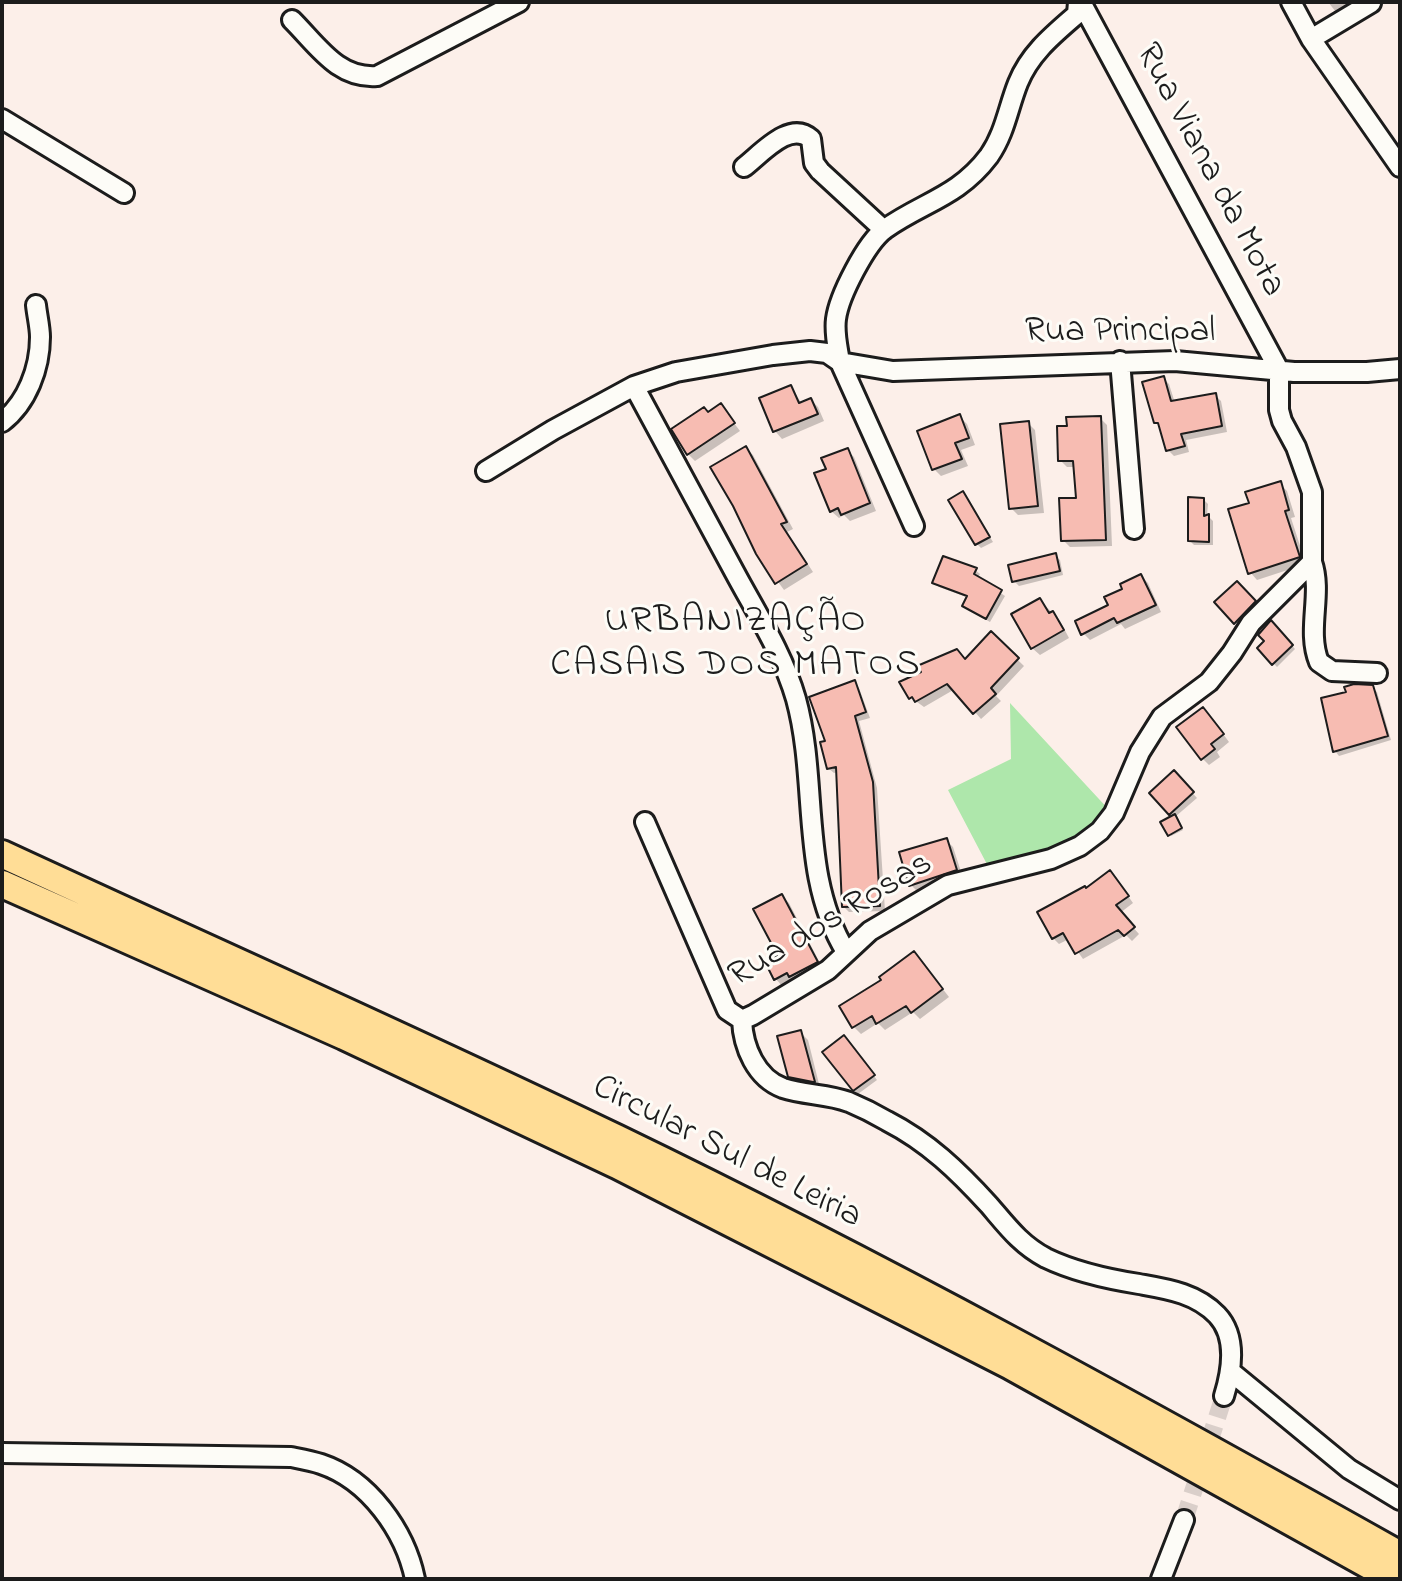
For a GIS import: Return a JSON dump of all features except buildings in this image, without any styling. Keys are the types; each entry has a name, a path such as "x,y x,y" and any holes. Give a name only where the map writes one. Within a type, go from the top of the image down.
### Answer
{"highway":[{"name":"Circular Sul de Leiria","path":"2,854 117,920 344,1036 617,1165 1009,1365 1394,1579"},
{"name":"Circular Sul de Leiria","path":"2,884 117,920 353,1013 619,1139 1020,1342 1400,1555"}],"street":[{"path":"292,20 342,69 357,75 377,76 519,2"},
{"path":"914,526 840,362 835,335 838,309 867,250 884,230 948,195 984,161 1002,135 1023,71 1046,42 1077,14 1080,2"},
{"name":"Rua Viana da Mota","path":"1080,2 1279,370"},
{"path":"1291,2 1311,39 1400,167"},
{"path":"1311,39 1371,3"},
{"path":"2,119 124,193"},
{"path":"744,167 783,137 801,132 811,139 814,163 820,171 884,230"},
{"path":"2,422 14,413 26,396 34,370 40,338 36,305"},
{"name":"Rua Principal","path":"486,471 634,386 676,372 773,355 810,351 827,353 840,362 893,371 1120,361 1175,361 1294,372 1400,369"},
{"path":"1120,361 1134,529"},
{"path":"1279,370 1279,410 1312,492 1312,562 1316,574 1314,641 1319,662 1332,671 1377,673"},
{"path":"634,386 775,648 792,689 803,735 819,887 832,928 846,952"},
{"name":"Rua dos Rosas","path":"645,822 727,1010 742,1020 828,970 870,931 948,885 1051,859 1080,846 1100,831 1114,813 1140,752 1162,717 1209,682 1251,623 1312,562"},
{"path":"742,1020 742,1036 752,1059 770,1081 782,1087 849,1102 919,1140 946,1159 1020,1242 1082,1272 1165,1288 1206,1306 1219,1317 1232,1357 1224,1396"},
{"path":"1230,1371 1349,1469 1400,1500"},
{"path":"2,1440 29,1452"},
{"path":"2,1453 291,1457 322,1464 355,1482 376,1503 400,1535 411,1557 415,1579"},
{"path":"1161,1579 1184,1520"}],"green space":[{"path":"1010,703 1111,812 1078,844 990,870 948,790 1011,759"}],"tunnel":[{"path":"1184,1520 1224,1396"}],"district":[{"name":"URBANIZAÇÃO CASAIS DOS MATOS","path":"736,646"}]}
